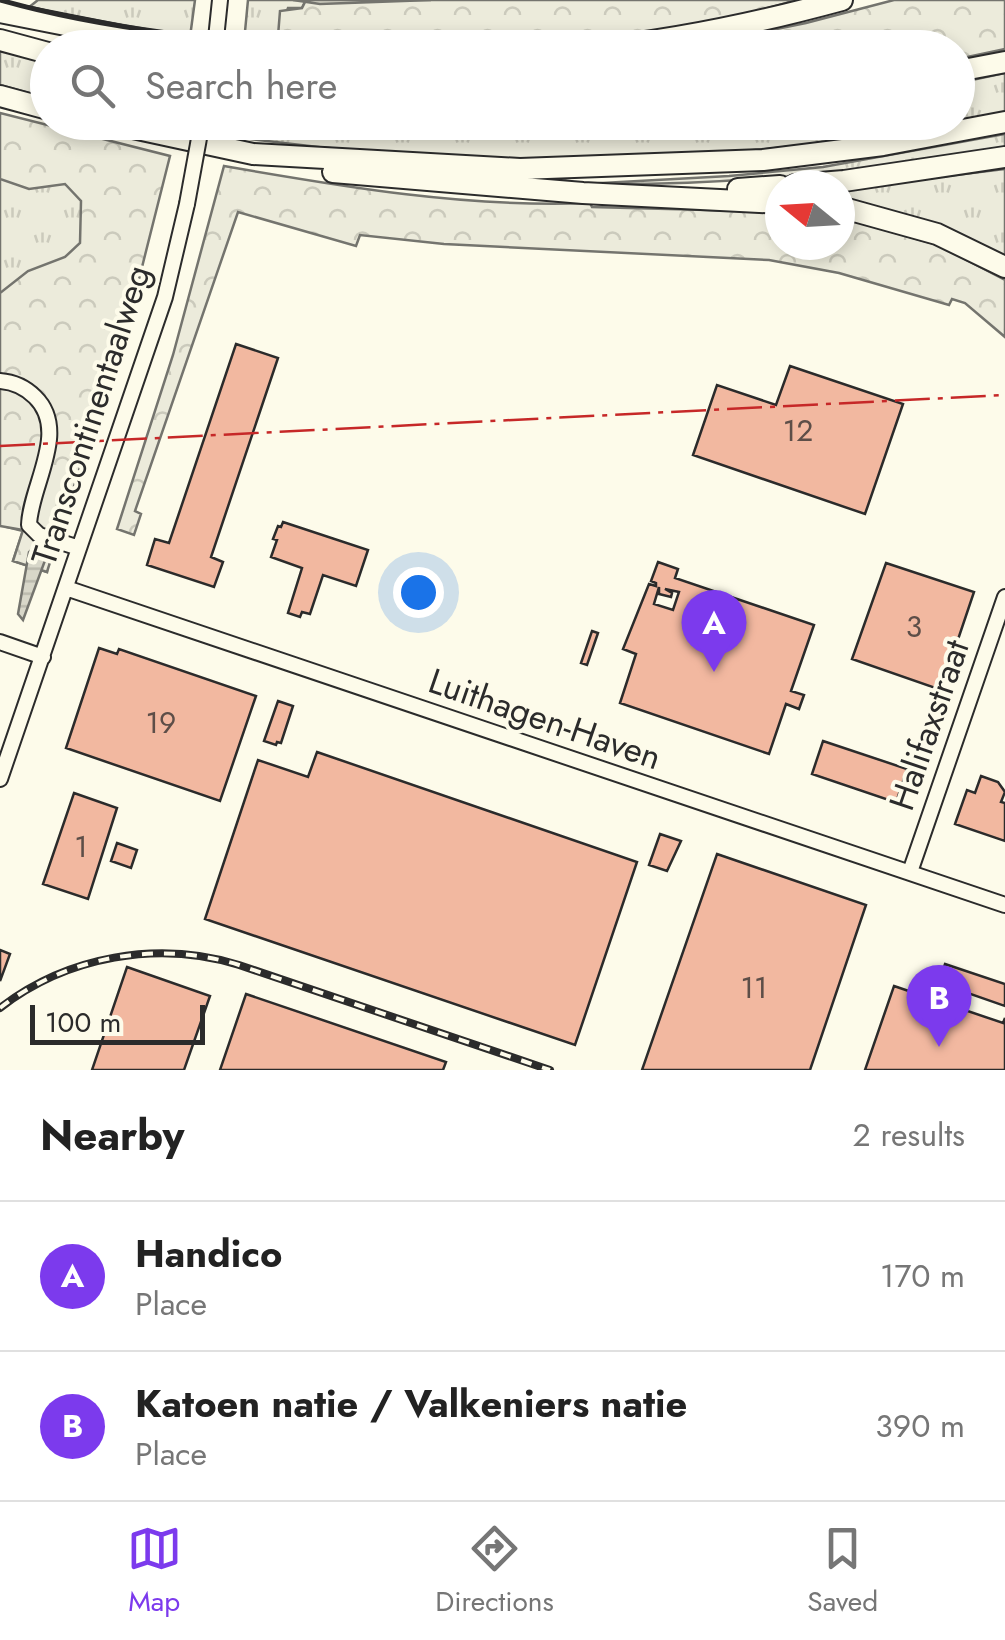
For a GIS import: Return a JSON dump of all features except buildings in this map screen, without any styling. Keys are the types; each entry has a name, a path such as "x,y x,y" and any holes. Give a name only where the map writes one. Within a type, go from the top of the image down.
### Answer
{"highway":[{"path":"719,30 842,0"},
{"path":"0,12 91,30"},
{"path":"0,40 30,48"},
{"path":"975,68 1005,62"},
{"path":"0,96 30,104"},
{"path":"975,128 1005,122"},
{"path":"189,140 323,171 372,177 765,202"},
{"path":"253,154 520,170 763,160 910,140"},
{"path":"855,179 1005,157"},
{"path":"631,194 765,187"},
{"path":"855,211 937,234 1005,267"}],"street":[{"path":"217,30 220,0"},
{"name":"Transcontinentaalweg","path":"0,779 165,297 199,140"},
{"path":"0,380 31,392 48,419 48,444 29,525 39,535 79,548"},
{"name":"Luithagen-Haven","path":"66,588 1005,905"},
{"name":"Halifaxstraat","path":"910,872 1005,597"},
{"path":"0,642 43,657"}],"green space":[{"path":"38,0 195,0 191,30 151,30 28,8"},
{"path":"248,0 306,0 302,8 288,8 280,30 245,30"},
{"path":"306,0 797,0 658,30 278,30 280,11 302,8"},
{"path":"894,0 1005,0 1005,49 975,55 975,30 771,30"},
{"path":"0,46 30,54 30,93 0,85"},
{"path":"1005,73 1005,112 975,118 975,79"},
{"path":"0,113 30,121 30,140 107,140 170,156 138,283 47,572 13,561 23,530 0,526 0,293 28,271 65,257 80,243 81,201 65,184 29,189 0,179"},
{"path":"0,132 100,158 47,572 13,561 23,531 7,527 0,388"},
{"path":"1005,134 1005,151 852,170 792,170 823,167"},
{"path":"262,140 844,140 591,159 319,147"},
{"path":"224,166 452,199 765,212 765,260 444,244 360,235 356,246 238,212 135,511 141,514 134,535 117,529 173,355"},
{"path":"1005,169 1005,259 855,207 855,187"},
{"path":"765,173 765,178 743,180 584,184"},
{"path":"855,221 938,245 1005,280 1005,337 965,303 952,299 949,305 839,273 769,260 855,260"}],"shaded area":[{"path":"293,0 431,0 320,4"},
{"path":"35,546 44,548 47,555 23,620 18,614 29,552"}],"railway":[{"path":"0,1008 26,990 84,965 145,954 177,954 239,965 550,1070"}],"wall":[{"path":"0,0 149,30"}],"power":[{"path":"0,446 1005,395"}],"place":[{"name":"Handico","path":"714,672"},
{"name":"Katoen natie / Valkeniers natie","path":"939,1047"}]}
